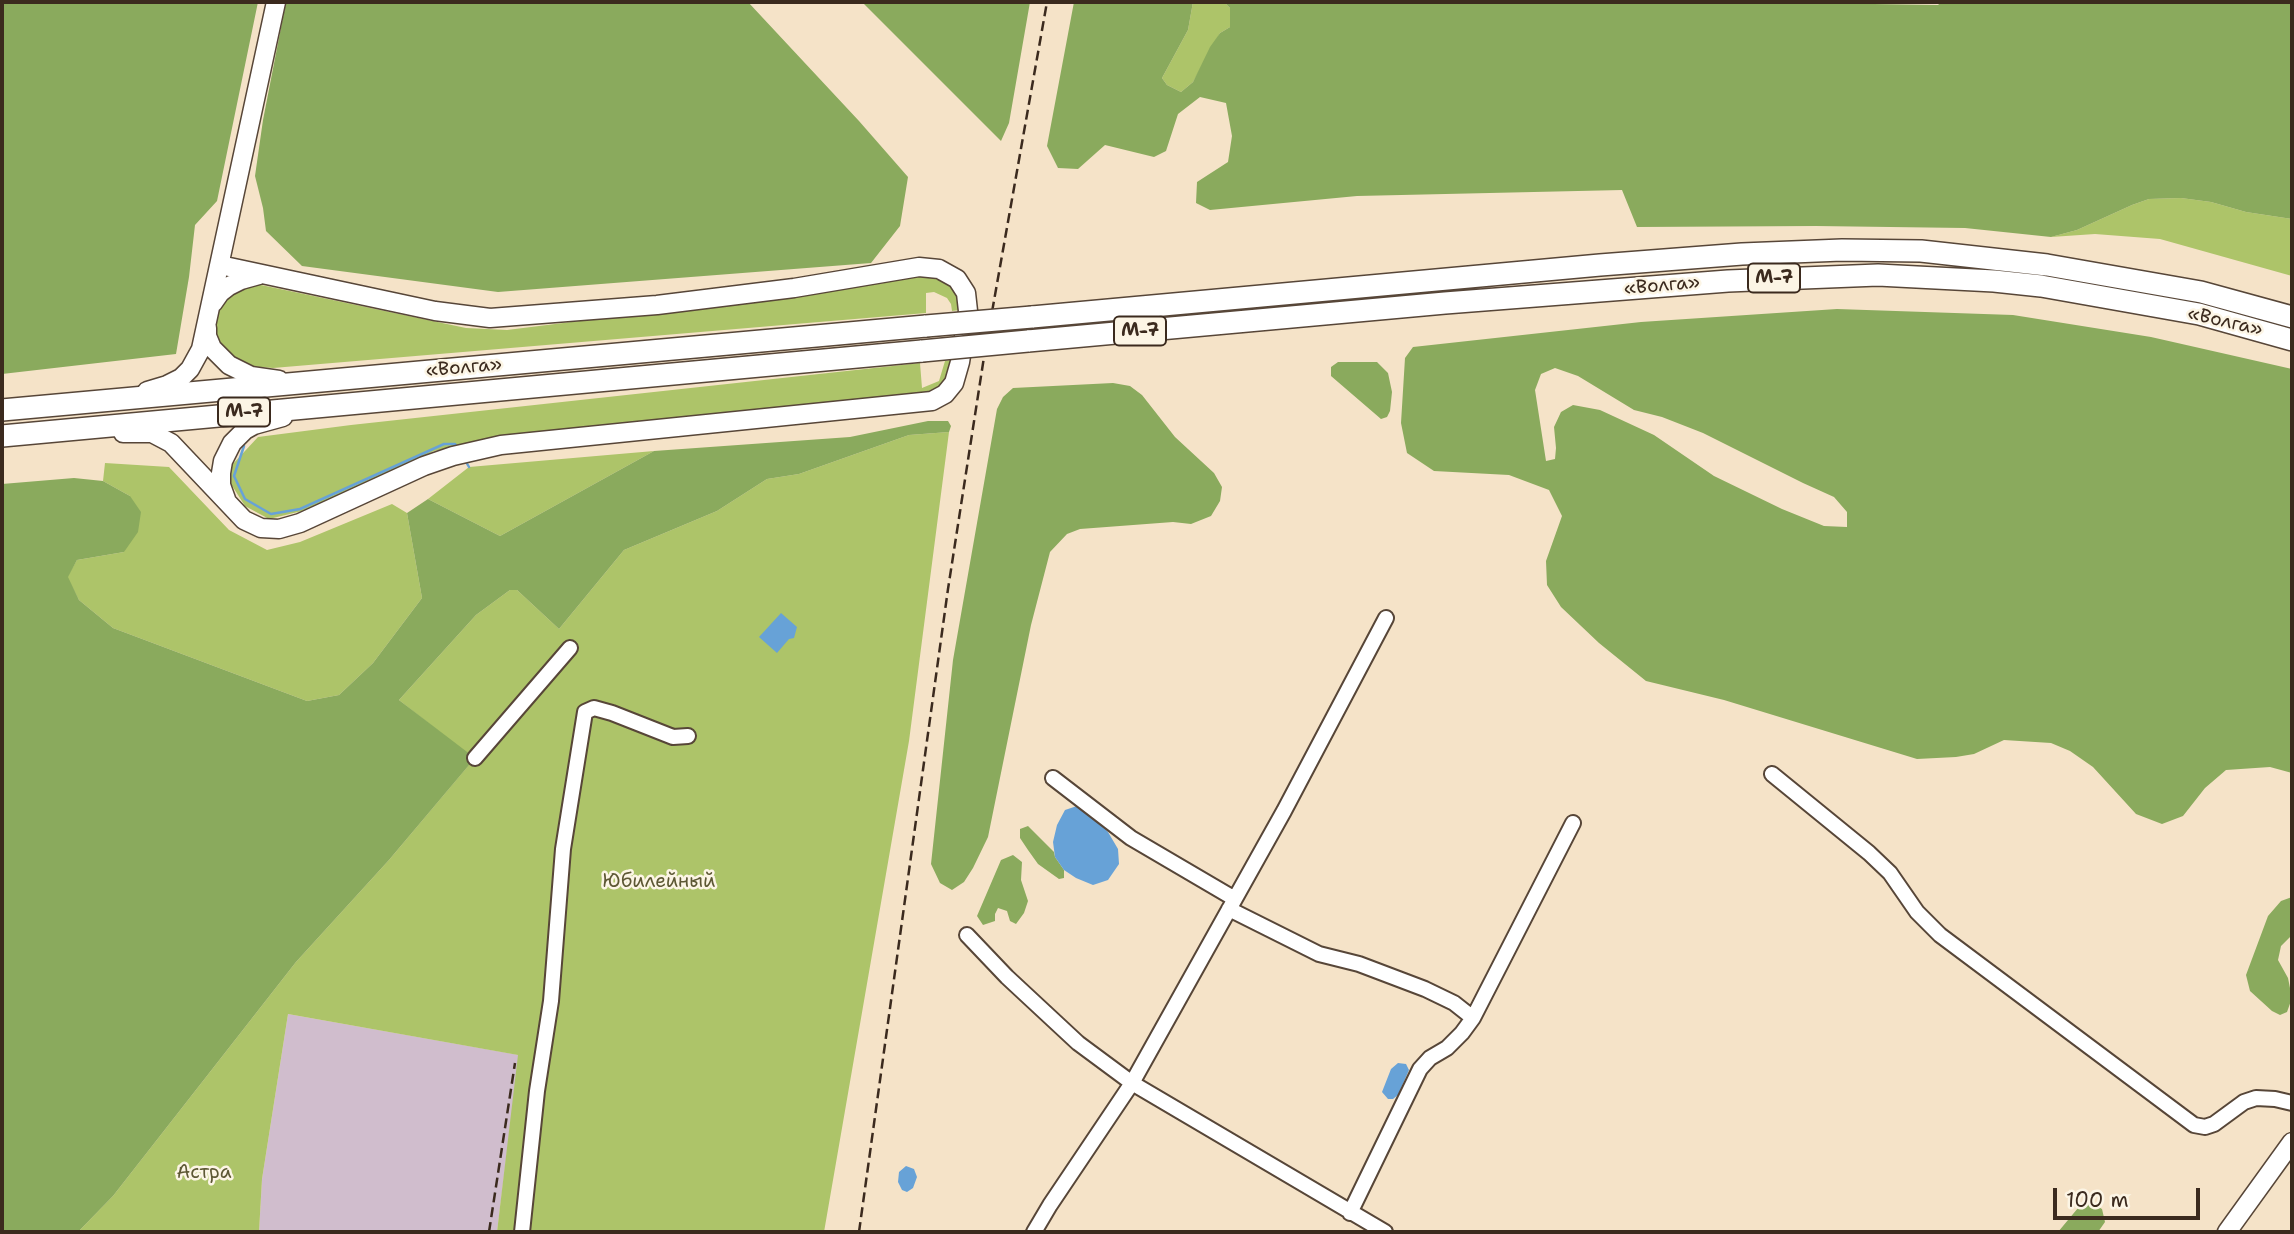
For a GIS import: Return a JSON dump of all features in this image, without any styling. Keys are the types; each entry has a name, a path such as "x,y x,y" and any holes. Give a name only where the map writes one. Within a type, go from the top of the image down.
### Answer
{"highway":[{"name":"«Волга»","path":"2,410 1742,254 1842,250 1921,251 2047,265 2201,292 2292,317"},
{"name":"«Волга»","path":"2,436 1445,303 1728,281 1878,275 2041,286 2199,314 2292,340"}],"main road":[{"path":"124,397 167,385 186,374 197,357 207,326 276,2"},
{"path":"229,221 230,238 237,252 249,264 267,275"},
{"path":"42,432 152,433 180,451 232,508 253,524 279,529 300,523 424,466 501,445 932,401 946,394 954,383 968,311 966,293 957,279 939,269 919,267 794,288 656,305 490,318 435,311 220,265"},
{"path":"211,306 220,293 241,280 267,275"},
{"path":"207,326 207,336 212,348 219,357 240,372 263,378 310,382"},
{"path":"232,508 221,485 223,461 232,443 245,430 268,421 362,402"},
{"path":"2227,1232 2292,1142"}],"street":[{"path":"1034,1232 1132,1083 1386,618"},
{"path":"475,758 570,648"},
{"path":"522,1232 537,1091 551,1001 563,849 585,712 594,708 673,737 688,736"},
{"path":"1772,774 1890,873 1917,912 1940,935 2194,1125 2205,1128 2214,1125 2244,1102 2256,1098 2292,1103"},
{"path":"1053,778 1131,838 1232,904 1319,954 1359,964 1425,989 1454,1003 1473,1018"},
{"path":"1350,1213 1420,1069 1430,1058 1447,1048 1473,1018 1573,823"},
{"path":"967,935 1007,977 1078,1043 1132,1083 1385,1232"}],"shaded area":[{"path":"288,1014 519,1055 497,1232 259,1232 262,1179"}],"green space":[{"path":"2,2 258,2 217,201 195,225 176,354 2,374"},
{"path":"286,2 748,2 908,177 900,226 871,263 498,292 302,266 266,231 255,176"},
{"path":"862,2 1030,2 1009,123 1001,141"},
{"path":"1074,2 1193,2 1188,30 1162,78 1167,85 1181,92 1193,82 1220,33 1230,27 1230,8 1224,2 1870,2 1938,5 1941,2 2292,2 2292,219 2181,198 2149,199 2077,230 2051,237 1965,228 1637,227 1622,190 1357,196 1210,210 1196,203 1197,182 1228,162 1232,136 1226,103 1200,97 1178,114 1166,151 1154,157 1105,145 1078,169 1058,168 1047,146"},
{"path":"1193,2 1224,2 1230,8 1230,27 1220,33 1193,82 1181,92 1167,85 1162,78 1188,30"},
{"path":"2181,198 2292,219 2292,276 2160,239 2095,234 2051,237 2077,230 2149,199"},
{"path":"914,275 931,276 946,281 956,292 960,310 952,311 947,298 934,292 926,293 926,313 273,368 246,366 226,353 215,333 215,319 224,299 234,291 250,285 261,285 466,328 507,330 884,283"},
{"path":"1837,309 2013,315 2151,337 2292,369 2292,773 2270,767 2226,770 2205,788 2183,816 2162,824 2136,814 2093,767 2070,751 2051,743 2004,740 1974,754 1917,759 1724,700 1646,681 1599,643 1561,607 1547,585 1546,561 1562,516 1549,490 1509,475 1434,471 1407,453 1401,423 1405,358 1413,347 1641,322","holes":["1555,368 1578,376 1634,410 1662,417 1703,433 1834,497 1847,512 1847,527 1824,526 1782,509 1714,476 1654,435 1600,410 1573,405 1561,412 1554,427 1555,459 1546,461 1535,390 1541,374"]},
{"path":"951,360 944,381 933,393 499,438 434,451 351,491 302,511 269,519 245,506 231,484 231,466 258,437 920,363 922,388 939,381 945,361"},
{"path":"1338,362 1377,362 1388,373 1392,392 1387,417 1381,419 1331,376 1331,367"},
{"path":"1113,383 1130,386 1142,395 1175,437 1214,473 1222,487 1220,501 1211,516 1191,524 1173,522 1080,529 1067,534 1050,552 1031,625 988,837 964,882 952,890 940,883 931,864 953,660 997,409 1003,397 1013,388"},
{"path":"928,421 948,421 951,426 949,432 909,435 799,474 767,479 717,511 624,550 559,629 517,590 510,590 476,615 399,700 475,758 389,860 296,962 113,1196 78,1232 2,1232 2,484 74,478 103,481 130,496 141,512 138,532 124,552 77,560 68,577 79,600 113,628 307,701 339,695 373,663 422,598 407,513 428,499 500,536 654,451 850,437"},
{"name":"Юбилейный","path":"949,432 909,741 824,1232 497,1232 518,1055 288,1014 262,1179 259,1232 78,1232 113,1196 296,962 389,860 474,759 399,700 476,615 510,590 517,590 559,629 624,550 717,511 767,479 799,474 909,435"},
{"path":"654,451 500,536 428,499 469,467"},
{"path":"105,463 169,467 229,530 267,550 300,542 392,504 407,513 422,598 373,663 339,695 307,701 113,628 79,600 67,577 77,560 124,552 130,496 103,481"},
{"path":"1028,826 1054,852 1064,870 1064,878 1059,879 1038,864 1028,850 1020,838 1020,829"},
{"path":"1013,855 1022,862 1021,880 1028,901 1024,913 1016,924 1010,921 1007,911 998,908 995,921 983,925 977,916 1001,860"},
{"path":"2292,897 2292,935 2281,946 2278,960 2288,978 2292,998 2287,1012 2280,1015 2250,991 2246,975 2268,916 2281,901"},
{"path":"2090,1202 2102,1209 2105,1222 2098,1232 2058,1232 2078,1208"}],"water":[{"path":"781,613 797,627 794,638 789,639 777,653 759,637"},
{"path":"1077,806 1095,818 1118,849 1119,864 1108,880 1093,885 1064,870 1055,857 1053,842 1057,825 1065,810"},
{"path":"1398,1063 1406,1064 1409,1070 1398,1095 1388,1099 1382,1092 1391,1069"},
{"path":"906,1166 914,1169 917,1177 913,1188 907,1192 902,1190 898,1182 899,1172"}],"waterway":[{"path":"244,446 234,476 245,499 271,514 300,509 444,444 455,444 458,449"},
{"path":"465,460 469,467"}],"railway":[{"path":"859,1232 948,589 984,357 1047,2"},
{"path":"489,1232 515,1063"}],"park label":[{"name":"Астра","path":"204,1173"}]}
